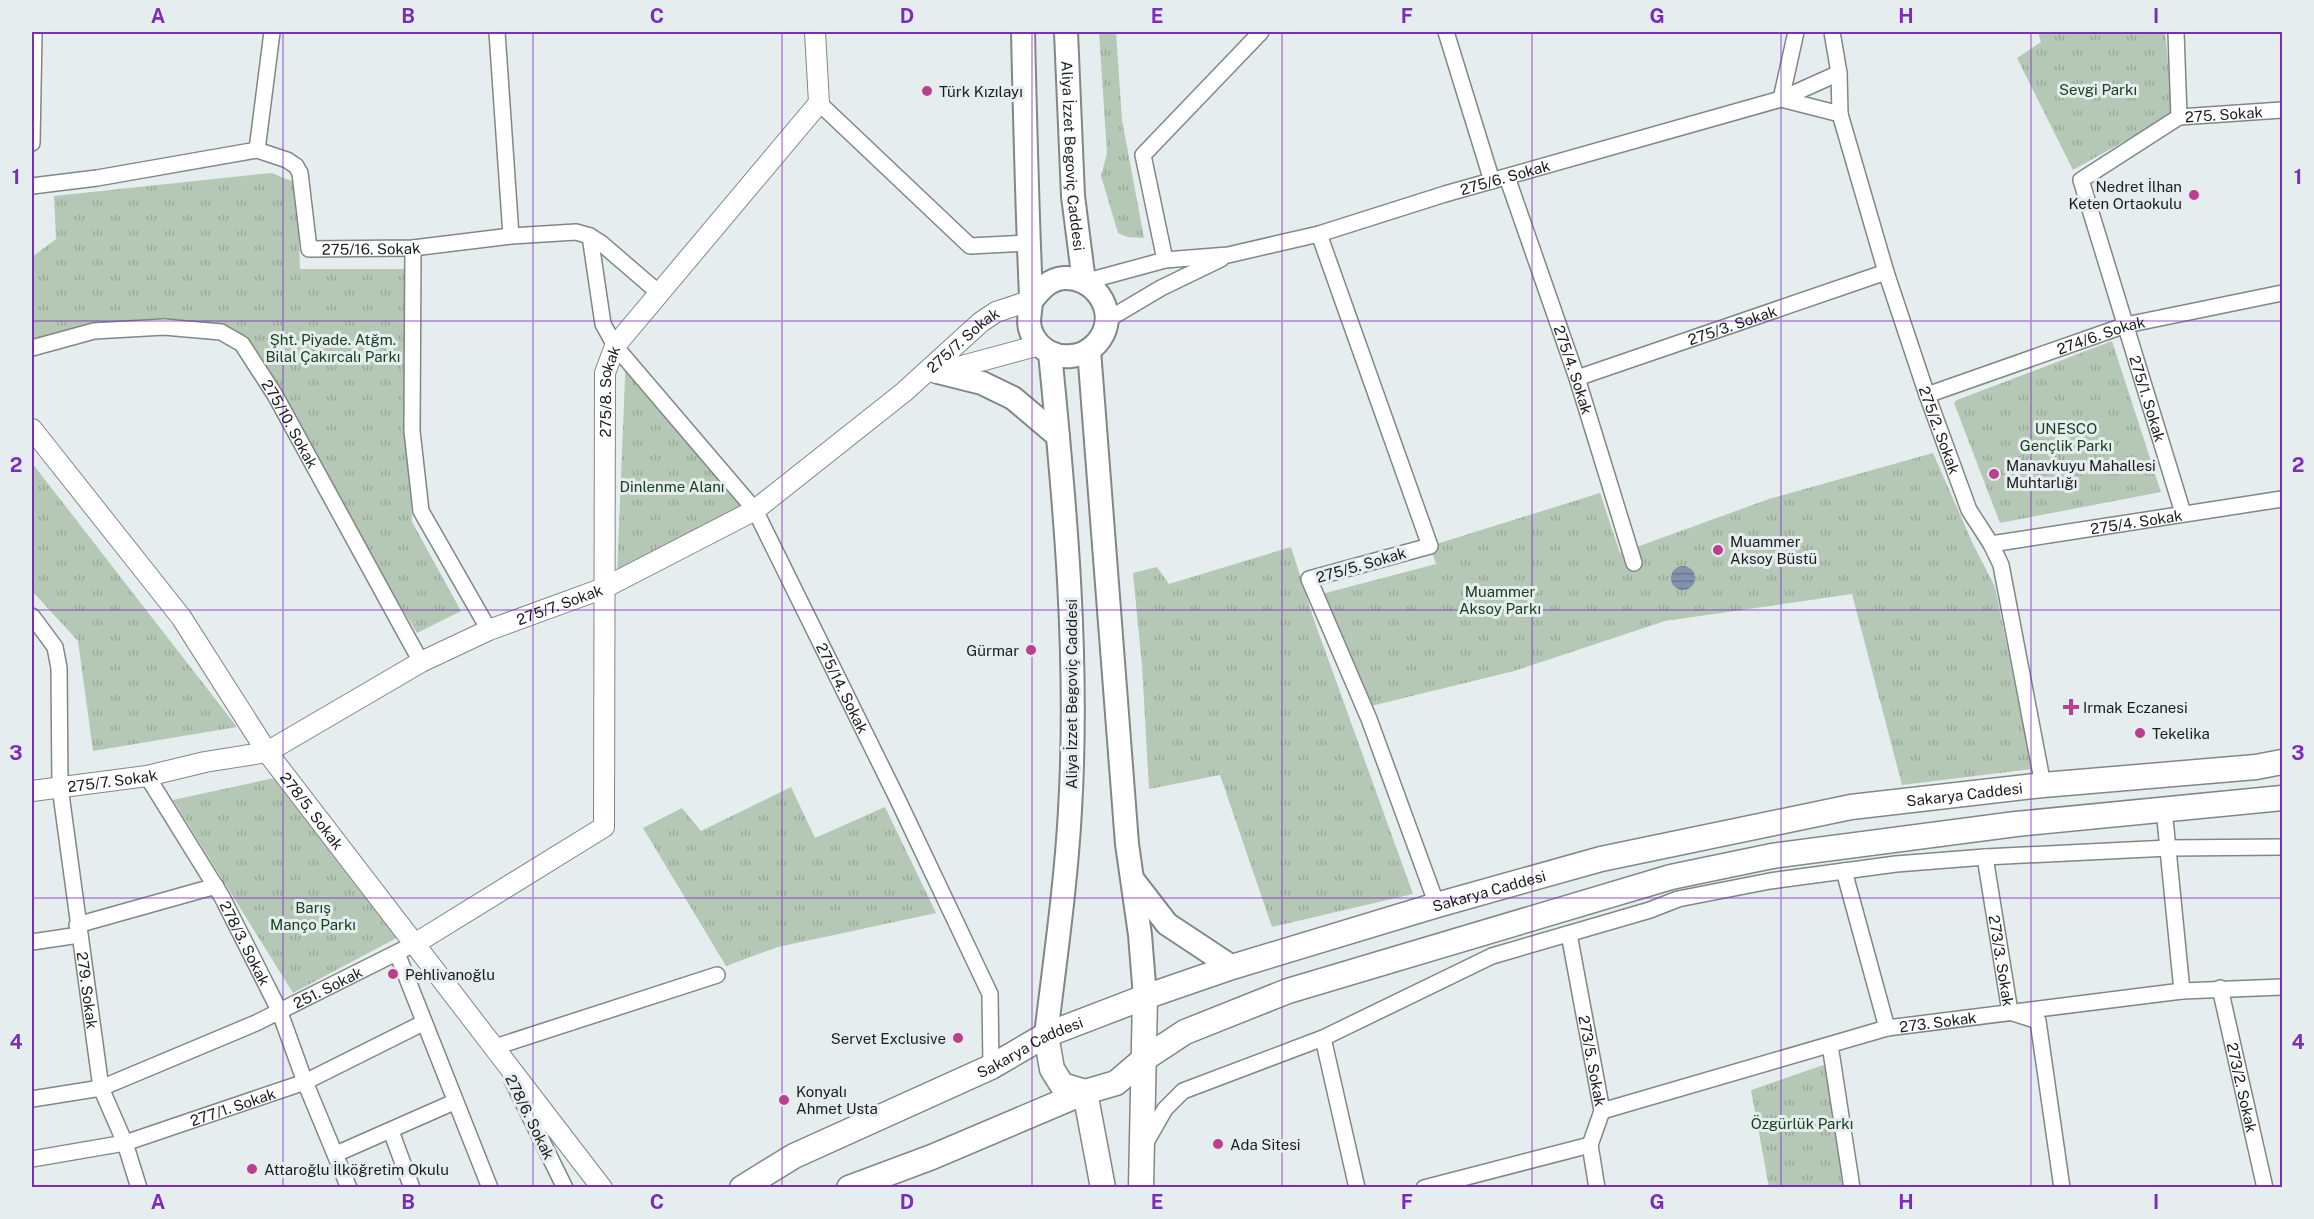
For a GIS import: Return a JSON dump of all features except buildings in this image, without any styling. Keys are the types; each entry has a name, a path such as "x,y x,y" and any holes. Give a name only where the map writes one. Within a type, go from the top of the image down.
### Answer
{"main road":[{"name":"Aliya İzzet Begoviç Caddesi","path":"1023,32 1028,243 1032,300 1028,312 1029,324 1032,336 1045,349 1058,436 1071,592 1070,811 1046,1035"},
{"name":"Aliya İzzet Begoviç Caddesi","path":"1066,32 1073,196 1084,282"},
{"path":"1032,300 1045,285 1064,278 1084,282 1094,288 1102,297 1106,308 1107,320 1104,332 1089,351 1070,357 1045,349"},
{"path":"1089,351 1125,822 1140,935 1145,997 1141,1188"},
{"path":"930,375 982,383 1013,398 1058,436"},
{"name":"Sakarya Caddesi","path":"742,1188 794,1156 991,1067 1046,1035 1145,997 1232,967 1437,905 1601,859 1840,809 2043,785 2256,767 2283,762"},
{"path":"853,1187 932,1157 1085,1092 1116,1083 1144,1059 1185,1032 1288,991 1674,888 1772,856 2016,824 2283,798"},
{"path":"1132,879 1167,924 1232,967"},
{"path":"1046,1035 1052,1069 1062,1085 1085,1092"},
{"path":"1085,1092 1103,1188"}],"street":[{"path":"32,142 34,32"},
{"path":"257,150 272,32"},
{"path":"497,32 511,236"},
{"path":"815,32 819,103 970,246 1028,243"},
{"path":"1165,260 1143,155 1261,32"},
{"name":"275/4. Sokak","path":"1446,32 1577,378 1634,563"},
{"path":"1781,99 1796,32"},
{"name":"275/2. Sokak","path":"1832,32 1839,73 1840,114 1886,272 1969,510 1991,544 2001,565 2043,785"},
{"name":"275. Sokak","path":"2176,32 2179,117 2283,110"},
{"path":"1781,99 1839,73"},
{"path":"1781,99 1840,114"},
{"name":"275/6. Sokak","path":"1084,282 1165,260 1228,255 1318,234 1500,179 1781,99"},
{"name":"275/8. Sokak","path":"604,827 605,373 615,346 819,103"},
{"name":"275/1. Sokak","path":"2179,117 2081,180 2183,513"},
{"name":"275/16. Sokak","path":"32,186 97,178 257,150 286,160 296,166 300,173 309,249 413,248 511,236 576,232 590,236"},
{"name":"275/5. Sokak","path":"1318,234 1430,546 1309,579 1369,719 1437,905"},
{"path":"590,236 659,293"},
{"name":"275/14. Sokak","path":"590,236 603,324 615,346 755,510 898,800 990,994 991,1067"},
{"path":"413,248 412,431 421,510 489,630"},
{"name":"275/6. Sokak","path":"1107,320 1161,288 1228,255"},
{"name":"275/3. Sokak","path":"1577,378 1886,272"},
{"name":"274/6. Sokak","path":"1927,395 2126,325 2283,293"},
{"name":"275/7. Sokak","path":"32,791 147,776 205,762 267,752 421,662 489,630 604,588 755,510 930,375 981,322 996,312 1032,300"},
{"name":"275/10. Sokak","path":"32,348 94,331 164,327 221,332 242,344 275,395 421,662"},
{"path":"930,375 1045,349"},
{"name":"278/5. Sokak","path":"32,429 181,617 267,752 602,1188"},
{"name":"275/4. Sokak","path":"1991,544 2283,499"},
{"name":"279. Sokak","path":"32,616 55,647 59,669 60,787 101,1088 125,1143 139,1188"},
{"name":"278/3. Sokak","path":"147,776 216,886 279,1010 305,1082 349,1188"},
{"path":"2164,809 2182,991"},
{"name":"251. Sokak","path":"32,1099 101,1088 256,1023 416,943 604,827"},
{"path":"1142,1149 1165,1109 1184,1091 1323,1038 1492,956 1569,934 1674,888 1770,881 1985,857 2169,848 2283,847"},
{"name":"273/3. Sokak","path":"1985,857 2010,1012 2038,1021 2062,1188"},
{"path":"1844,871 1887,1028"},
{"path":"32,942 78,930 216,886"},
{"name":"273/5. Sokak","path":"1569,934 1602,1111 1590,1145 1597,1188"},
{"path":"397,953 454,1102 490,1188"},
{"path":"495,1047 717,975"},
{"name":"273. Sokak","path":"1602,1111 1887,1028 2182,991 2283,987"},
{"name":"273/2. Sokak","path":"2220,988 2265,1188"},
{"name":"277/1. Sokak","path":"32,1159 125,1143 305,1082 423,1023"},
{"path":"1323,1038 1357,1188"},
{"path":"1830,1045 1852,1188"},
{"name":"278/6. Sokak","path":"495,1047 565,1188"},
{"path":"336,1154 454,1102"},
{"path":"391,1131 412,1188"},
{"path":"1424,1188 1590,1145"}],"green space":[{"path":"1099,32 1116,32 1122,120 1144,238 1128,237 1118,233 1101,176 1107,153"},
{"name":"Sevgi Parkı","path":"2038,32 2165,32 2173,114 2073,170 2017,58 2041,42"},
{"name":"Şht. Piyade. Atğm. Bilal Çakırcalı Parkı","path":"271,173 297,183 300,269 408,269 412,522 461,611 417,633 244,348 219,327 173,320 124,323 32,344 32,257 56,239 54,196"},
{"name":"UNESCO Gençlik Parkı","path":"2112,341 2161,492 2000,523 1954,403"},
{"name":"Dinlenme Alanı","path":"626,353 751,500 617,576"},
{"name":"Muammer Aksoy Parkı","path":"1933,453 1973,544 1995,587 2032,769 1902,785 1852,594 1665,621 1514,671 1371,706 1318,595 1436,564 1430,546 1600,493 1620,553 1769,499"},
{"path":"32,463 237,727 93,751 78,641 32,591"},
{"path":"1291,547 1314,620 1413,894 1272,927 1220,775 1149,789 1142,666 1133,573 1157,567 1169,584"},
{"name":"Barış Manço Parkı","path":"274,778 404,934 293,993 173,800"},
{"path":"791,787 815,838 885,807 936,913 778,947 726,966 643,828 682,808 701,831"},
{"name":"Özgürlük Parkı","path":"1838,1060 1855,1187 1769,1187 1751,1090"}],"water":[{"path":"1683,566 1688,567 1694,573 1694,583 1688,589 1683,590 1678,589 1672,583 1671,578 1672,573 1678,567"}],"place":[{"name":"Türk Kızılayı","path":"927,91"},
{"name":"Nedret İlhan Keten Ortaokulu","path":"2194,195"},
{"name":"Manavkuyu Mahallesi Muhtarlığı","path":"1994,474"},
{"name":"Muammer Aksoy Büstü","path":"1718,550"},
{"name":"Gürmar","path":"1031,650"},
{"name":"Irmak Eczanesi","path":"2071,707"},
{"name":"Tekelika","path":"2140,733"},
{"name":"Pehlivanoğlu","path":"393,974"},
{"name":"Servet Exclusive","path":"958,1038"},
{"name":"Konyalı Ahmet Usta","path":"784,1100"},
{"name":"Ada Sitesi","path":"1218,1144"},
{"name":"Attaroğlu İlköğretim Okulu","path":"252,1169"}]}
